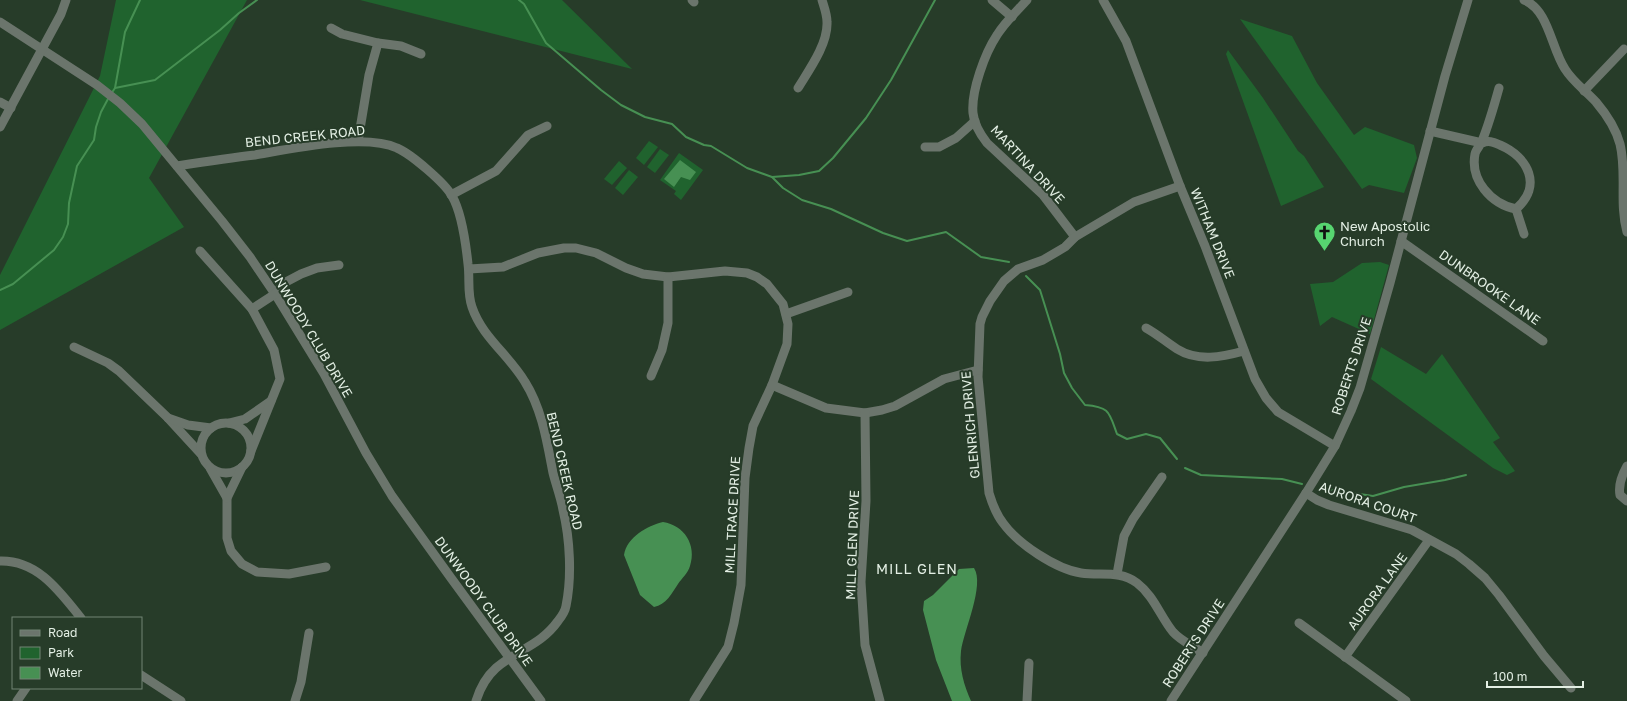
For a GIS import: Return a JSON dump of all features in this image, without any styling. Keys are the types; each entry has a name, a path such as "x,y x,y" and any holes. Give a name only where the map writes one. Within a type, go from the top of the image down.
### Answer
{"street":[{"path":"0,128 61,14 66,0"},
{"path":"798,88 818,55 825,33 827,24 822,0"},
{"path":"992,0 1012,17"},
{"name":"MARTINA DRIVE","path":"1027,0 997,35 983,65 974,94 973,109 975,121 987,143 1043,196 1075,237"},
{"name":"WITHAM DRIVE","path":"1103,0 1126,41 1180,186 1205,246 1255,379 1266,398 1275,409 1310,432 1335,446"},
{"name":"ROBERTS DRIVE","path":"1171,701 1306,493 1343,431 1360,388 1430,131 1468,0"},
{"path":"1524,0 1530,3 1542,16 1548,28 1552,43 1564,68 1574,81 1596,102 1610,122 1621,145 1624,165 1623,204 1627,232"},
{"name":"DUNWOODY CLUB DRIVE","path":"0,22 97,85 120,103 142,124 250,257 275,294 324,374 366,453 392,496 541,701"},
{"path":"330,28 342,34 378,43 401,46 421,54"},
{"path":"358,141 368,75 378,43"},
{"path":"1584,91 1624,49"},
{"path":"1499,88 1482,143 1475,152 1474,165 1478,181 1486,192 1507,207 1516,209"},
{"path":"0,102 11,108"},
{"path":"925,147 939,147 956,138 975,121"},
{"path":"452,195 496,171 528,135 547,126"},
{"path":"1430,131 1482,143 1487,141 1507,148 1520,159 1527,168 1531,187 1522,204 1516,209"},
{"name":"BEND CREEK ROAD","path":"177,166 291,149 358,141 374,142 397,148 418,162 452,195 461,224 469,269 469,296 478,320 485,332 525,382 537,409 547,440 553,474 561,501 567,532 568,578 565,612 544,637 509,658 496,668 485,681 476,701"},
{"name":"GLENRICH DRIVE","path":"1180,186 1134,202 1075,237 1065,246 1043,260 1018,269 1010,275 990,301 982,316 978,370 989,493 1002,523 1034,551 1050,562 1061,567 1080,573 1117,574 1132,580 1146,590 1173,632 1181,640 1203,653"},
{"path":"1516,209 1524,234"},
{"name":"DUNBROOKE LANE","path":"1401,241 1543,341"},
{"name":"MILL TRACE DRIVE","path":"469,269 503,267 522,261 538,253 564,248 576,248 596,253 636,273 668,277 725,271 747,273 757,277 775,292 783,304 788,324 788,339 772,386 753,426 749,448 745,478 741,585 734,623 728,647 694,701"},
{"path":"200,251 252,309 274,350 280,380 248,460 242,467 227,498 227,538 231,551 242,564 257,572 289,574 326,567"},
{"path":"252,309 275,294 284,283 301,274 317,268 339,265"},
{"path":"651,376 662,350 668,323 668,277"},
{"path":"786,314 848,292"},
{"path":"1146,328 1159,335 1178,349 1199,356 1227,356 1244,350"},
{"path":"74,347 88,355 108,363 119,371 167,417 201,454 227,498"},
{"path":"772,386 826,408 865,413 895,406 944,379 978,370"},
{"path":"201,454 202,439 211,428 219,424 245,419 271,401"},
{"name":"MILL GLEN DRIVE","path":"865,413 866,501 861,582 865,646 880,701"},
{"path":"167,417 188,425 211,428"},
{"path":"229,423 238,426 245,432 250,441 251,451"},
{"path":"1627,466 1621,480 1619,490 1620,495 1627,501"},
{"path":"210,468 224,473 234,472 242,467"},
{"path":"1117,574 1120,550 1128,528 1162,478"},
{"name":"AURORA COURT","path":"1306,493 1329,505 1412,530 1456,554 1485,578 1544,656 1571,688"},
{"name":"AURORA LANE","path":"1345,657 1429,540"},
{"path":"0,561 14,562 44,576 80,617"},
{"path":"1299,623 1406,701"},
{"path":"295,701 302,682 308,633"},
{"path":"1027,701 1029,663"},
{"path":"142,676 181,701"},
{"path":"17,701 25,689"}],"green space":[{"path":"116,0 247,0 149,178 184,227 0,330 0,275 100,76"},
{"path":"360,0 562,0 632,69"},
{"path":"1240,19 1292,36 1317,83 1354,135 1365,127 1414,145 1417,158 1404,193 1369,185 1362,189"},
{"path":"1228,50 1263,98 1298,151 1304,156 1324,187 1281,206 1226,54"},
{"path":"649,141 658,147 644,165 636,158"},
{"path":"660,149 669,155 655,173 647,167"},
{"path":"679,153 703,170 681,200 674,194 676,191 660,180"},
{"path":"619,161 627,168 612,185 604,179"},
{"path":"629,170 638,177 623,195 615,188"},
{"path":"1380,262 1389,265 1370,334 1332,317 1320,326 1310,284 1333,282 1362,263"},
{"path":"1381,347 1426,374 1442,354 1500,438 1493,442 1515,471 1507,475 1493,468 1371,379"}],"water":[{"path":"680,160 696,172 690,180 681,177 674,187 664,179"},
{"path":"663,522 677,527 683,532 690,544 692,558 688,571 671,595 662,604 654,607 640,595 624,555 633,538 644,529"},
{"path":"974,568 977,576 976,596 961,651 963,677 971,701 952,701 936,660 923,610 924,601 933,595 959,569"}],"waterway":[{"path":"111,94 115,88 125,32 140,0"},
{"path":"115,88 155,80 257,0"},
{"path":"519,0 524,4 546,43 621,105 645,117 672,124 686,137 704,145 711,146 747,168 772,177 799,175 819,171 833,158 866,118 891,80 935,0"},
{"path":"0,290 13,284 54,250 63,237 68,224 69,203 77,166 94,140 96,127 101,112 109,97"},
{"path":"772,177 783,188 802,200 831,209 883,233 907,241 946,232 981,257 1009,262"},
{"path":"1026,276 1040,290 1060,354 1064,373 1072,388 1085,405 1104,409 1110,416 1117,434 1127,439 1146,434 1160,438 1177,459"},
{"path":"1185,468 1201,475 1282,479 1302,484"},
{"path":"1320,488 1373,496 1404,487 1466,475"}],"place":[{"name":"New Apostolic Church","path":"1324,252"}],"district":[{"name":"MILL GLEN","path":"917,569"}]}
